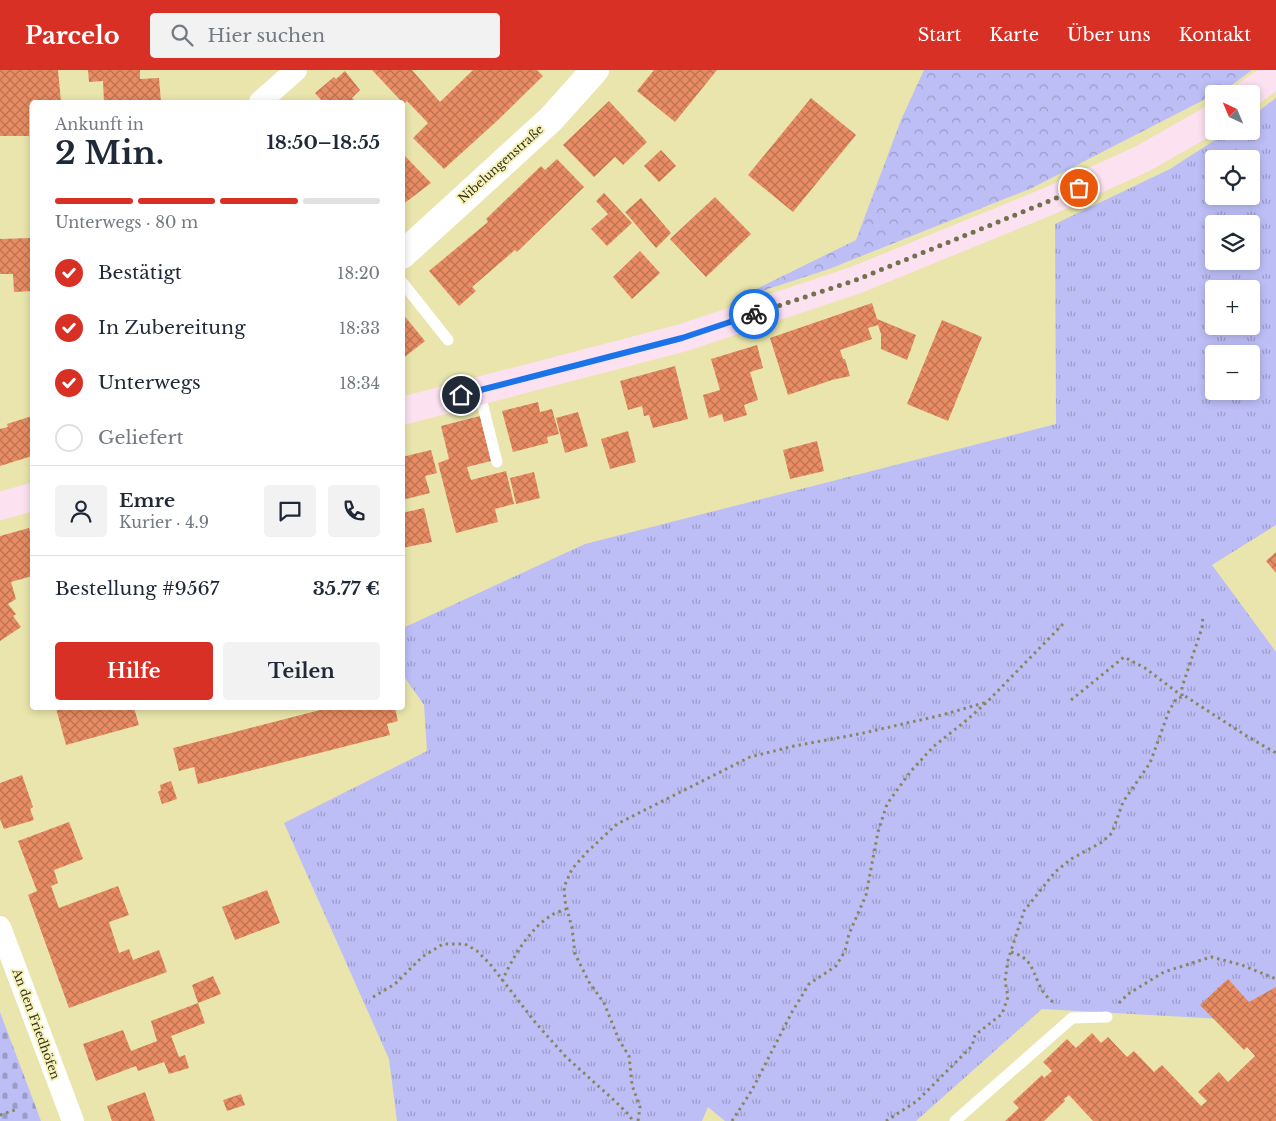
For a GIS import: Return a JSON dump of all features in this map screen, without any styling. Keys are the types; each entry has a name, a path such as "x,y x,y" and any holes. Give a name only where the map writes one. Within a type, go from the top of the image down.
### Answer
{"main road":[{"path":"1260,85 1276,74"},
{"path":"405,410 682,338 856,280 1047,202 1142,159 1205,123"},
{"path":"0,506 30,498"}],"street":[{"path":"262,100 296,70"},
{"name":"Nibelungenstraße","path":"405,251 550,119 595,70"},
{"name":"An den Friedhöfen","path":"0,927 72,1121"}],"lane":[{"path":"405,286 448,340"},
{"path":"479,390 497,462"},
{"path":"955,1121 1072,1018 1107,1017"}],"path":[{"path":"1182,696 1182,687 1202,628 1203,616"},
{"path":"732,1121 752,1090 809,984 836,966 845,951 849,934 866,895 878,832 887,804 911,771 933,747 987,702 1063,624"},
{"path":"1071,700 1124,657 1145,668 1182,696 1185,696 1276,753"},
{"path":"886,1121 917,1101 972,1046 975,1035 1002,1014 1008,997 1005,981 1008,960 1024,911 1055,872 1071,860 1102,842 1112,833 1123,802 1150,763 1169,710 1176,699 1182,696"},
{"path":"638,1121 640,1107 632,1085 629,1056 619,1040 604,1003 589,982 574,954 572,928 566,909 564,887 572,869 617,824 750,757 942,715 987,702"},
{"path":"502,981 512,960 537,928 552,915 566,909"},
{"path":"374,997 395,984 422,957 443,944 465,944 477,951 490,964 535,1022 566,1057 629,1114 633,1121"},
{"path":"1011,952 1022,955 1030,963 1039,986 1054,1004"},
{"path":"1107,1017 1128,994 1164,972 1211,958 1242,965 1276,979"},
{"path":"0,1115 18,1109"}],"green space":[{"path":"924,70 1252,70 1232,85 1205,85 1205,99 1032,188 829,269 732,301 856,240 901,120"},
{"path":"1276,98 1276,525 1212,565 1276,652 1276,1022 1042,1009 916,1121 725,1121 708,1107 702,1121 397,1121 389,1059 284,823 427,751 424,705 405,678 405,627 585,544 1056,424 1055,224 1170,169 1215,140 1260,140 1260,110"},
{"path":"0,1012 41,1121 0,1121"}],"building":[{"path":"0,70 58,70 61,100 30,100 29,136 0,136"},
{"path":"88,70 140,70 140,79 159,78 161,100 104,100 103,81 89,82"},
{"path":"372,70 412,70 440,102 473,70 537,70 543,76 444,169 413,138 428,123 407,101 405,103 405,100 400,100"},
{"path":"654,70 717,70 675,122 637,91"},
{"path":"345,71 360,90 352,98 354,100 321,100 315,93 334,77 336,79"},
{"path":"811,98 856,135 793,212 748,175"},
{"path":"609,101 647,142 623,165 615,157 594,177 563,145"},
{"path":"661,150 676,166 659,182 644,166"},
{"path":"405,156 431,183 405,203"},
{"path":"557,159 584,187 517,252 515,250 472,287 476,291 459,306 429,271 488,222 486,219 541,166 545,170"},
{"path":"604,193 632,223 607,246 591,229 608,214 596,201"},
{"path":"715,197 751,234 706,277 670,239"},
{"path":"641,198 671,233 656,248 625,212"},
{"path":"30,238 30,291 14,292 13,274 0,274 0,239"},
{"path":"640,251 660,273 632,299 613,277"},
{"path":"872,303 877,319 916,335 907,360 881,349 881,334 878,325 868,328 872,339 840,350 850,376 788,395 770,338"},
{"path":"405,317 425,341 405,357"},
{"path":"942,320 982,337 948,421 907,404"},
{"path":"757,345 763,368 750,372 758,400 744,405 747,415 724,422 722,414 709,418 703,395 720,390 711,359"},
{"path":"675,366 688,419 653,428 649,415 644,416 642,406 628,410 620,381"},
{"path":"538,402 540,412 552,409 559,434 547,437 548,443 513,452 502,411"},
{"path":"578,412 588,446 565,453 556,418"},
{"path":"480,416 491,461 467,467 471,480 506,471 514,504 495,509 498,522 456,533 438,463 449,459 441,426"},
{"path":"30,417 30,457 0,466 0,429 8,427 7,424"},
{"path":"628,431 636,462 610,469 601,439"},
{"path":"817,441 824,471 790,479 783,450"},
{"path":"431,450 437,473 425,476 430,493 405,499 405,456"},
{"path":"534,472 540,498 516,504 510,478"},
{"path":"424,508 432,542 405,547 405,512"},
{"path":"29,528 30,532 30,577 11,582 16,599 8,604 16,614 13,616 21,627 0,641 0,536"},
{"path":"1276,552 1276,573 1266,561"},
{"path":"57,710 135,710 139,725 66,745"},
{"path":"320,710 395,710 398,721 387,724 390,735 198,784 194,767 179,771 173,748"},
{"path":"22,775 33,807 30,809 34,820 4,829 0,819 0,783"},
{"path":"171,781 177,799 162,804 158,792 161,790 160,785"},
{"path":"69,822 83,859 54,870 58,883 51,886 59,908 118,886 129,915 109,922 119,953 129,949 133,960 159,950 167,972 69,1008 28,895 37,891 18,841"},
{"path":"267,890 280,923 235,940 222,907"},
{"path":"213,976 221,994 198,1003 192,985"},
{"path":"1228,979 1249,1002 1276,987 1276,1121 1093,1121 1069,1095 1044,1121 1005,1121 1019,1108 1013,1102 1042,1075 1044,1078 1052,1071 1043,1062 1067,1039 1076,1048 1092,1033 1101,1043 1108,1037 1127,1057 1134,1051 1154,1072 1162,1065 1201,1106 1207,1101 1198,1092 1219,1072 1228,1082 1255,1056 1247,1047 1244,1050 1200,1005"},
{"path":"198,1003 205,1023 171,1036 179,1057 185,1055 189,1068 169,1074 164,1062 138,1071 136,1066 96,1081 83,1044 123,1030 131,1051 157,1041 151,1021"},
{"path":"145,1092 155,1121 112,1121 107,1106"},
{"path":"241,1094 245,1105 227,1111 223,1100"}],"way so far":[{"path":"754,314 856,280 1079,188"}],"route":[{"path":"461,395 682,338 754,314"}]}
